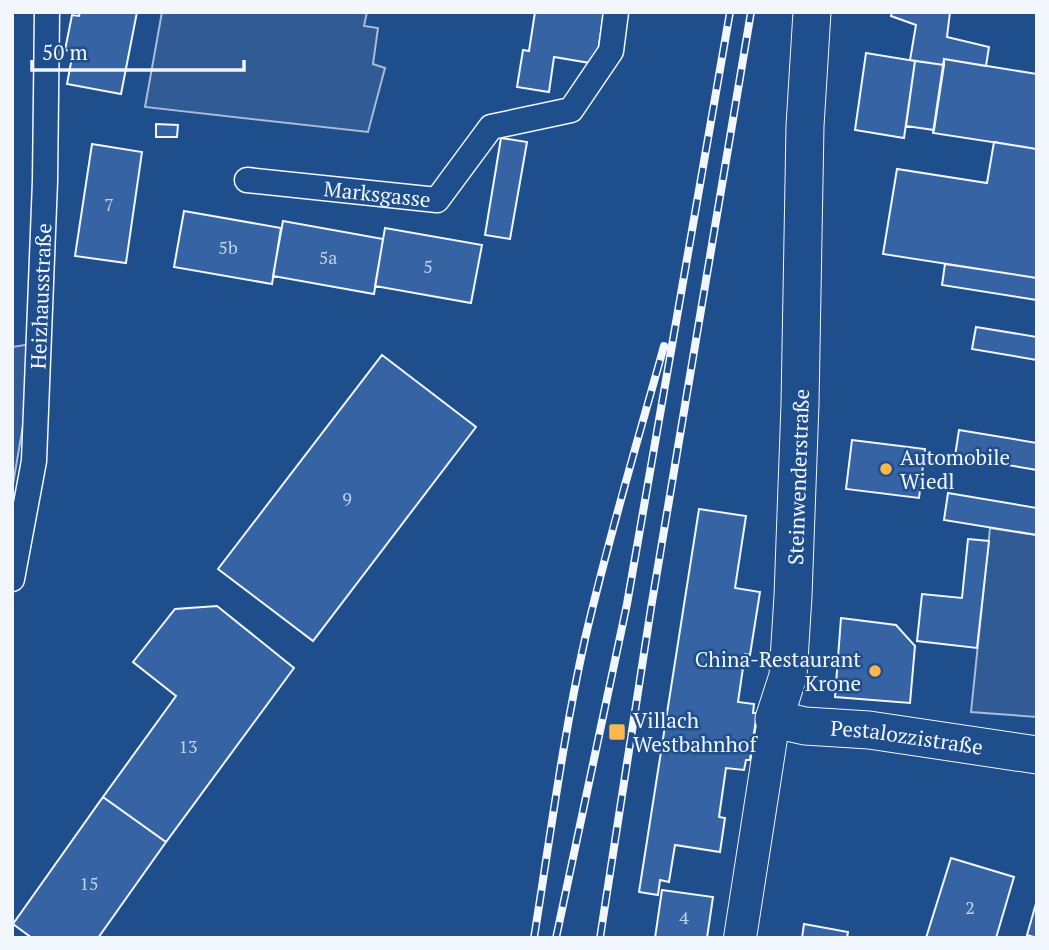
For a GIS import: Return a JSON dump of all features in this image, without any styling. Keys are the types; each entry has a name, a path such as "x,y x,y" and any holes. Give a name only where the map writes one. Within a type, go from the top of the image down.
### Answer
{"main road":[{"name":"Steinwenderstraße","path":"774,719 788,676 793,596 805,126 812,12"},
{"name":"Pestalozzistraße","path":"774,719 805,726 869,730 1037,755"}],"street":[{"name":"Heizhausstraße","path":"12,579 34,461 46,181 47,12"},
{"name":"Marksgasse","path":"247,180 437,200 492,127 572,110 611,51 616,12"},
{"name":"Steinwenderstraße","path":"740,938 774,719"}],"shaded area":[{"path":"162,12 367,12 364,26 378,28 373,64 385,68 368,132 145,107"},
{"path":"37,343 12,490 12,347"},
{"path":"990,528 1037,535 1037,717 971,712"}],"building":[{"path":"80,12 137,12 121,94 67,84 73,52 65,50 72,15 79,16"},
{"path":"535,12 604,12 596,64 554,57 549,92 517,87 523,50 529,51"},
{"path":"892,12 950,12 947,37 989,47 986,66 944,59 944,65 910,60 916,25 891,16"},
{"path":"866,53 915,61 904,138 855,130"},
{"path":"944,59 1037,74 1037,149 933,133"},
{"path":"915,61 944,65 934,130 906,126"},
{"path":"156,124 178,125 177,137 156,137"},
{"path":"501,138 527,142 510,239 485,235"},
{"path":"994,142 1037,149 1037,278 883,254 897,169 987,183"},
{"path":"92,144 142,152 126,263 75,256"},
{"path":"184,211 281,228 272,284 174,267"},
{"path":"283,221 383,239 374,294 273,276"},
{"path":"385,228 482,245 471,303 375,286"},
{"path":"945,264 1037,278 1037,300 942,285"},
{"path":"976,327 1037,337 1037,360 972,349"},
{"path":"382,355 476,427 313,641 218,569"},
{"path":"959,430 1037,443 1037,470 955,456"},
{"name":"Automobile Wiedl","path":"852,440 925,449 919,498 846,489"},
{"path":"948,493 1037,508 1037,535 944,520"},
{"path":"699,509 746,516 735,588 760,592 750,655 745,654 738,702 754,704 753,713 757,713 750,760 746,760 744,770 726,768 719,817 725,818 720,852 675,845 669,882 660,880 658,895 639,892"},
{"path":"968,539 989,541 977,648 917,641 922,594 962,598"},
{"path":"217,606 294,668 166,842 103,797 176,696 133,662 175,609"},
{"name":"China-Restaurant Krone","path":"841,618 896,625 915,646 910,703 835,697"},
{"path":"103,797 166,842 98,938 32,938 13,924"},
{"path":"951,858 1014,877 996,938 926,938"},
{"path":"662,890 713,897 707,938 655,938"},
{"path":"1037,900 1037,938 1027,935"},
{"path":"804,924 848,932 847,938 802,938"}],"railway":[{"path":"556,938 627,604 730,12"},
{"path":"600,938 651,608 751,12"},
{"path":"534,938 563,750 585,639 664,346"}],"place":[{"name":"Automobile Wiedl","path":"886,469"},
{"name":"China-Restaurant Krone","path":"875,671"},
{"name":"Villach Westbahnhof","path":"617,732"}]}
